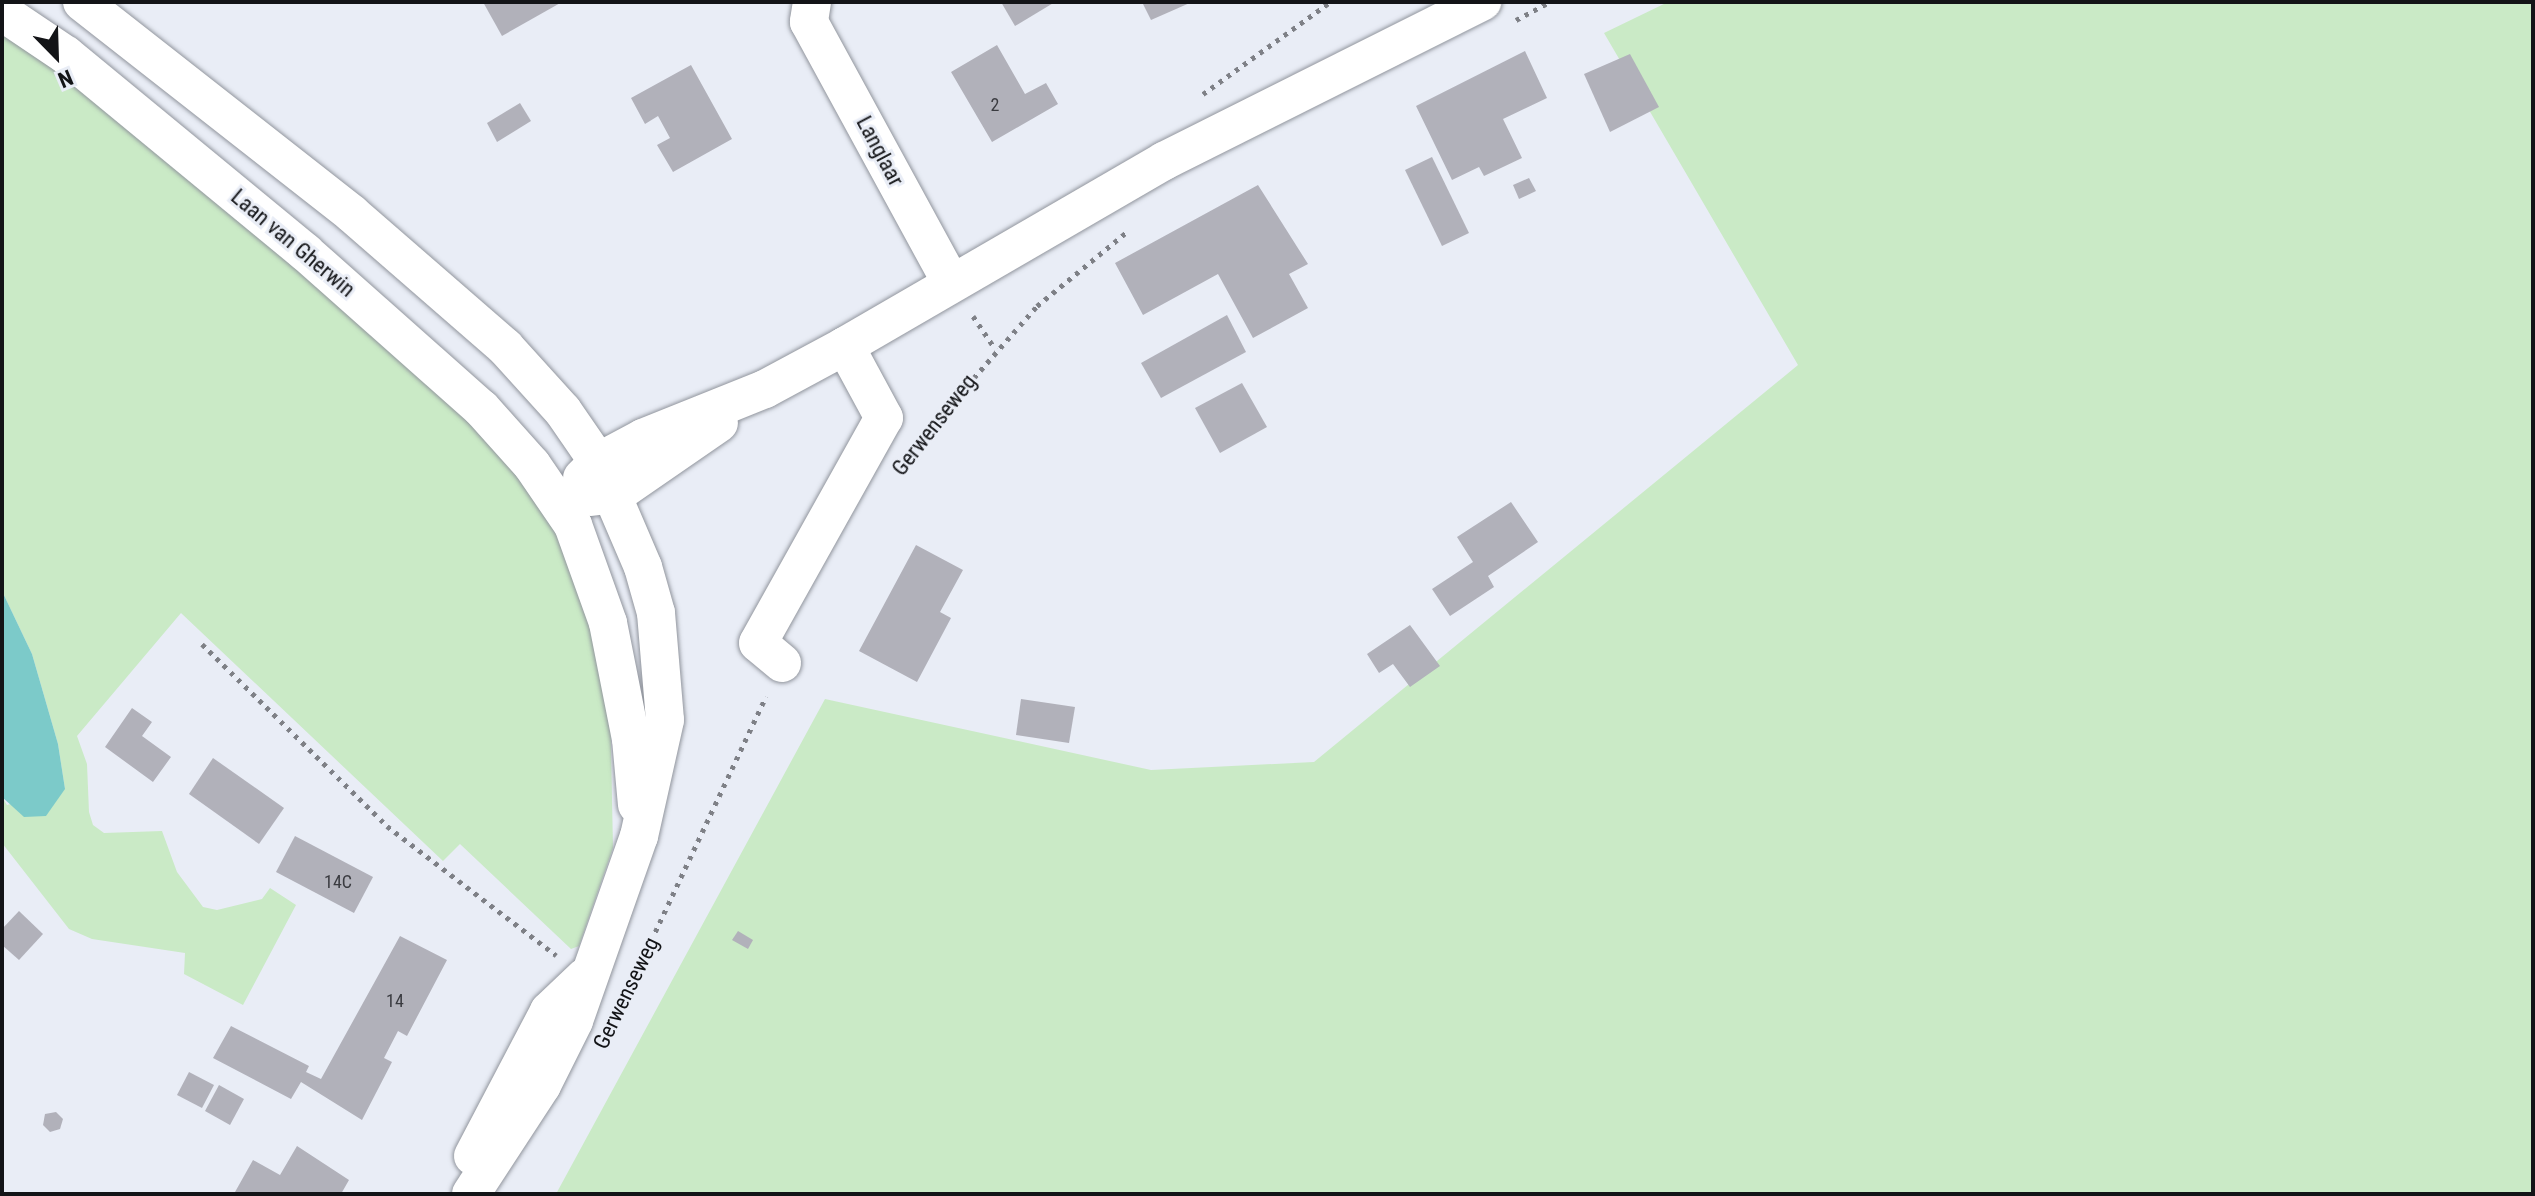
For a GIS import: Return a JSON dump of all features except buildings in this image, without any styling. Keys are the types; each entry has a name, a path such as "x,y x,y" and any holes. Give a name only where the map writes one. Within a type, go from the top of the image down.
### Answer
{"street":[{"path":"82,2 352,214 505,347 563,411 607,478"},
{"name":"Langlaar","path":"807,9 950,281"},
{"name":"Laan van Gherwin","path":"2,12 66,55 316,261 481,408 560,500"},
{"path":"560,500 607,478 845,346 950,281 1164,161 1495,13"},
{"path":"782,663 758,643 884,418 845,346"},
{"name":"Gerwenseweg","path":"471,1194 542,1085 574,1021 585,977 639,836 665,720 656,613 607,478"},
{"name":"Gerwenseweg","path":"560,500 585,552 611,637 631,739 639,836"},
{"name":"Gerwenseweg","path":"457,1194 497,1102 549,1011 585,977"}],"path":[{"path":"1495,13 1550,2"},
{"name":"Gerwenseweg","path":"912,449 995,349 1074,271 1139,224"},
{"path":"202,644 387,826 585,977"},
{"name":"Gerwenseweg","path":"633,981 782,663"}],"green space":[{"path":"1668,2 2533,2 2533,1194 556,1194 825,699 1151,770 1314,762 1798,365 1604,33"},
{"path":"2,24 47,55 464,409 533,490 583,584 610,699 613,848 579,946 571,949 460,844 443,861 181,613 77,736 87,764 89,812 93,825 104,833 162,831 177,872 203,907 217,910 262,899 270,888 296,905 243,1005 184,974 185,953 92,939 69,929 2,843 2,797 7,805 65,789 58,744 32,654 2,591"}],"water":[{"path":"2,591 32,654 58,744 65,789 46,816 24,817 2,797"}]}
